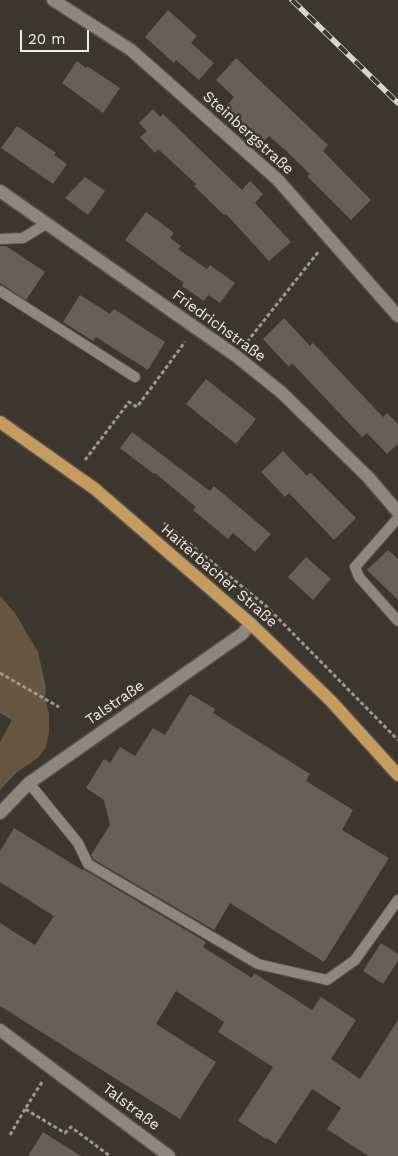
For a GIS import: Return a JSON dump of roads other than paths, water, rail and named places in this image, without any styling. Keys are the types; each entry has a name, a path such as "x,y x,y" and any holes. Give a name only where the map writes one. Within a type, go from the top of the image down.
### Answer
{"main road":[{"name":"Haiterbacher Straße","path":"0,422 95,488 251,624 331,701 398,775"}],"street":[{"name":"Steinbergstraße","path":"53,0 132,50 278,180 398,316"},
{"name":"Friedrichstraße","path":"0,191 236,356 281,392 368,477 398,512"},
{"name":"Talstraße","path":"0,813 29,783 226,646 242,634 251,624"},
{"name":"Talstraße","path":"0,1030 170,1156"}],"lane":[{"path":"0,239 23,238 46,224"},
{"path":"0,291 135,376"},
{"path":"398,518 355,567 359,577 398,622"},
{"path":"29,783 78,843 88,864 258,964 327,980 355,960 398,900"}],"railway":[{"path":"292,0 398,103"}]}
